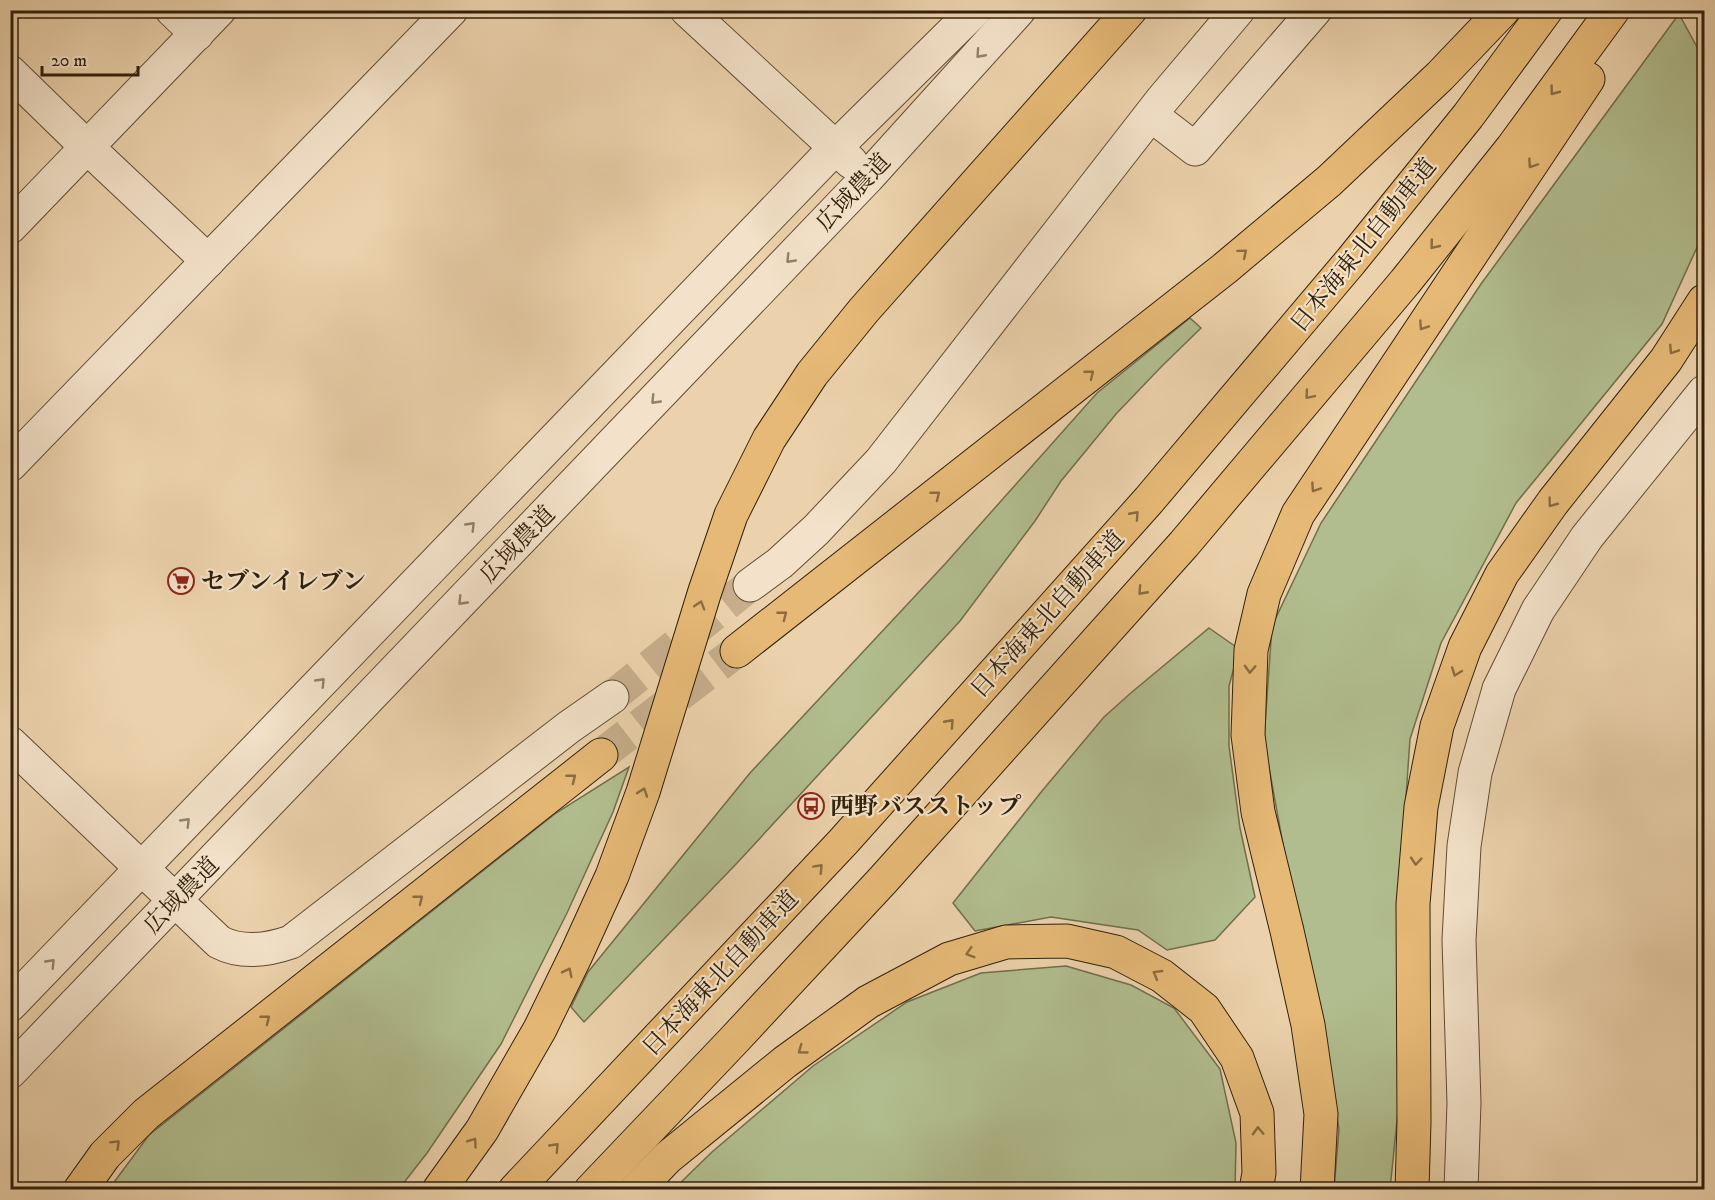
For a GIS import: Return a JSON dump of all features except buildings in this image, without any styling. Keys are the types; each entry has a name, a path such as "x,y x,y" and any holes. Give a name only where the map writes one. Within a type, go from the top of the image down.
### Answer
{"highway":[{"path":"439,1190 482,1130 540,1029 607,886 643,792 731,515 769,439 812,374 864,310 1130,10"},
{"path":"737,651 1224,269 1329,181 1440,76 1503,10"},
{"name":"日本海東北自動車道","path":"515,1190 843,842 1149,500 1358,252 1468,116 1546,10"},
{"path":"591,1190 883,880 1184,544 1405,282 1512,148 1613,10"},
{"path":"1317,1190 1321,1114 1308,1024 1258,812 1248,735 1251,650 1264,594 1298,514 1635,10"},
{"path":"1413,1190 1413,903 1421,807 1437,726 1465,647 1502,574 1552,502 1666,360 1704,301"},
{"path":"80,1190 105,1155 146,1114 601,755"},
{"path":"636,1190 667,1158 785,1062 868,1002 949,959 1006,942 1067,941 1116,952 1162,976 1204,1009 1237,1058 1257,1113 1259,1173 1256,1190"}],"street":[{"path":"172,10 196,34"},
{"path":"10,227 219,10"},
{"path":"10,465 451,10"},
{"path":"687,10 868,177"},
{"name":"広域農道","path":"10,1005 836,147 975,10"},
{"name":"広域農道","path":"10,1072 868,177 1019,10"},
{"path":"750,585 780,563 816,530 881,461 1151,115 1238,10"},
{"path":"1151,115 1194,149 1316,10"},
{"path":"10,72 208,261"},
{"path":"1461,1190 1464,1103 1459,940 1464,846 1475,773 1499,689 1538,610 1587,537 1704,392"},
{"path":"10,743 219,942 231,948 250,950 276,947 291,942 568,727 612,697"}],"green space":[{"path":"1679,14 1704,60 1704,232 1662,324 1516,503 1441,643 1410,739 1400,884 1402,1072 1390,1189 1334,1189 1339,1129 1321,1020 1296,916 1264,740 1272,626 1321,523 1481,284"},
{"path":"1190,318 1201,328 1116,414 1061,481 1035,521 960,621 738,862 584,1022 571,1007 588,972 750,773 945,564 1097,393"},
{"path":"1209,628 1239,649 1229,686 1229,746 1240,828 1255,897 1215,940 1167,950 1138,930 1051,917 975,931 953,903 1104,717"},
{"path":"629,767 613,812 567,913 501,1044 427,1153 399,1189 109,1189 149,1135 556,813"},
{"path":"1066,966 1131,985 1174,1008 1220,1069 1236,1143 1235,1189 674,1189 712,1152 813,1066 907,1002 981,973"}],"tunnel":[{"path":"612,697 750,585"},
{"path":"601,755 737,651"}],"place":[{"name":"セブンイレブン","path":"181,581"},
{"name":"西野バスストップ","path":"811,806"}]}
